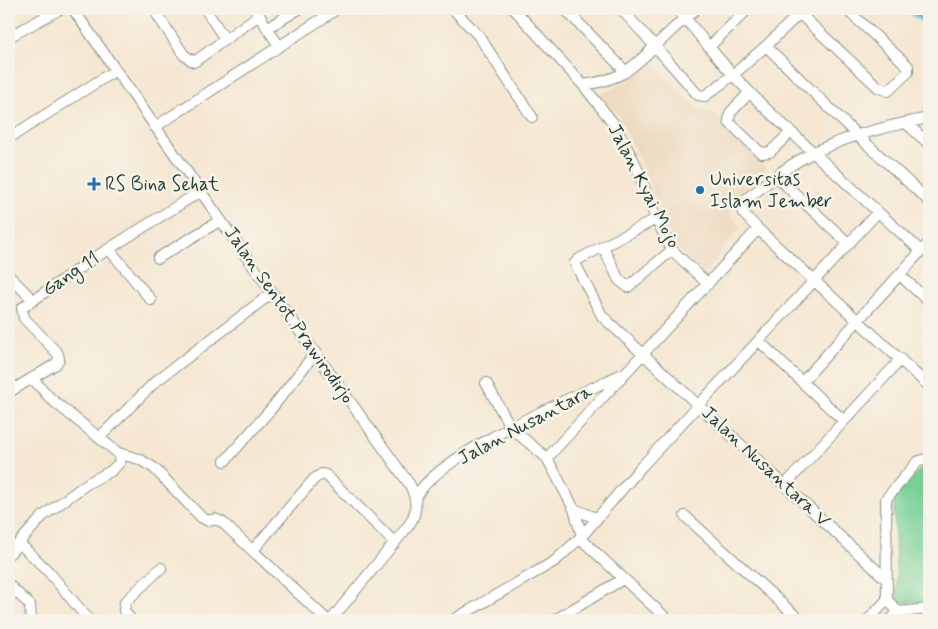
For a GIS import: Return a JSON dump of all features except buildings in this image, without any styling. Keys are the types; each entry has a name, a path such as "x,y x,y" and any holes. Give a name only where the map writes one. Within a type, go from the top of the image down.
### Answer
{"street":[{"path":"9,38 60,9"},
{"name":"Jalan Sentot Prawirodirjo","path":"73,9 272,293 410,485 416,497"},
{"path":"205,9 225,39"},
{"path":"267,28 299,9"},
{"path":"155,126 337,9"},
{"path":"453,9 479,36 532,117"},
{"name":"Jalan Kyai Mojo","path":"514,9 584,85 614,124 634,164 656,219 672,250 708,284"},
{"path":"565,9 626,72"},
{"path":"621,9 698,95 702,97 733,75 801,11 878,87 888,91 908,72 908,66 846,9"},
{"path":"676,9 749,92 921,251"},
{"path":"584,85 610,81 626,72 696,9"},
{"path":"709,47 748,9"},
{"path":"158,13 187,58 197,61 257,12 278,46"},
{"path":"766,46 858,136 929,201"},
{"path":"9,138 116,70"},
{"path":"749,92 730,113 729,122 761,153 770,152 791,132"},
{"path":"929,118 858,136 814,152 793,164 746,200 741,207 743,213 758,228 929,386"},
{"path":"906,123 929,144"},
{"path":"776,177 849,244"},
{"name":"Gang 11","path":"9,392 56,364 59,359 58,354 24,318 22,308 109,249 201,191"},
{"path":"453,620 555,561 581,537 596,518 878,212"},
{"path":"656,219 603,247 619,280 628,287 672,250"},
{"path":"158,258 221,220"},
{"path":"547,458 758,228"},
{"path":"802,382 929,243"},
{"name":"Jalan Nusantara V","path":"603,247 575,263 602,316 887,580"},
{"path":"109,249 150,300"},
{"path":"900,275 929,302"},
{"path":"9,276 33,300"},
{"path":"100,437 154,382 272,293"},
{"path":"759,341 844,421"},
{"path":"225,461 272,408 316,352"},
{"path":"785,485 901,359"},
{"name":"Jalan Nusantara","path":"427,480 480,445 511,428 625,372"},
{"path":"32,378 51,399 118,453 139,459 154,468 201,517 208,521 222,522 329,620 395,543 413,519 416,511 416,497 427,480"},
{"path":"486,383 511,428 547,458 574,509 581,537 668,620"},
{"path":"9,554 43,516 88,482 112,472 120,462 118,453"},
{"path":"868,620 887,600 886,499 917,462 929,458"},
{"path":"253,550 314,479 322,474 326,475 395,543"},
{"path":"410,485 427,480"},
{"path":"574,509 596,518"},
{"path":"685,516 800,620"},
{"path":"20,543 48,571 89,620"},
{"path":"131,620 124,611 125,602 161,568"},
{"path":"556,620 623,579"},
{"path":"9,586 30,606 31,620"},
{"path":"887,600 900,612"},
{"path":"890,620 900,612 929,609"}],"shaded area":[{"name":"Universitas Islam Jember","path":"655,65 678,91 700,110 716,114 766,169 729,212 740,227 703,275 672,242 642,164 617,113 600,95"}],"green space":[{"path":"929,465 929,601 897,603 894,498 923,466"}],"waterway":[{"path":"915,9 929,19"}],"place":[{"name":"RS Bina Sehat","path":"94,184"},
{"name":"Universitas Islam Jember","path":"700,190"}]}
